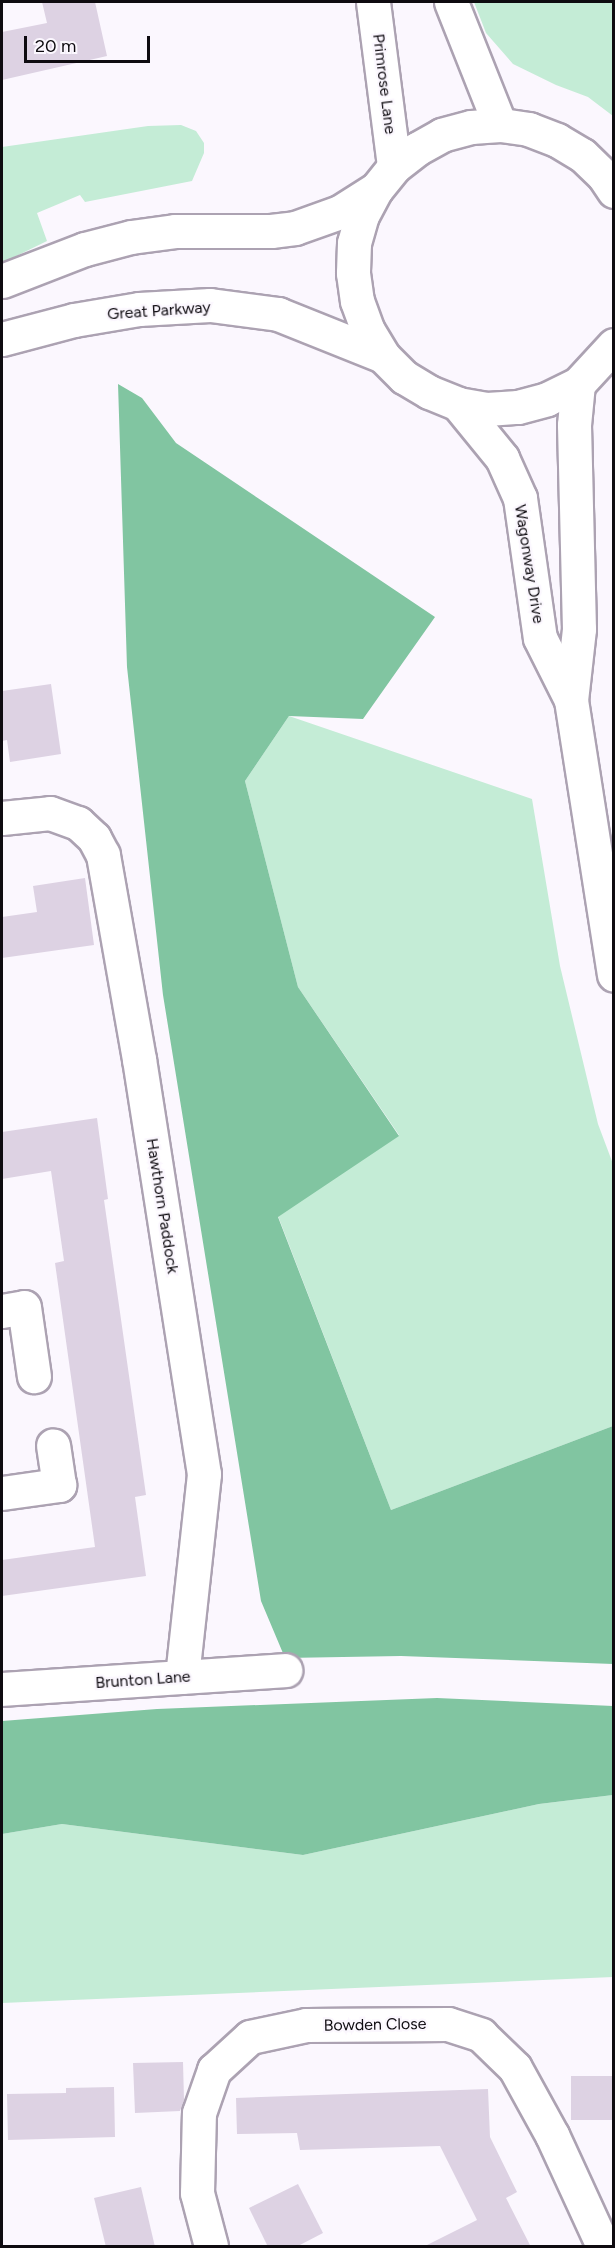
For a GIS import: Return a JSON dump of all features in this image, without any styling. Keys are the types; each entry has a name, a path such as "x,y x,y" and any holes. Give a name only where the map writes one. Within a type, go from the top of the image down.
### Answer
{"street":[{"name":"Primrose Lane","path":"373,2 385,178"},
{"path":"451,2 500,125"},
{"name":"Great Parkway","path":"2,282 85,249 131,237 175,231 271,231 295,228 340,212 385,178 417,149 442,135 471,127 500,125 529,129 557,140 582,155 604,176 614,191"},
{"name":"Great Parkway","path":"385,178 362,215 357,234 353,273 357,301 367,330 383,356 404,377 429,392 458,404 488,409 518,407 547,399 578,384 614,345"},
{"name":"Great Parkway","path":"2,339 74,320 139,309 210,305 278,314 383,356"},
{"name":"Wagonway Drive","path":"578,384 574,425 579,629 571,700 614,975"},
{"name":"Wagonway Drive","path":"458,404 502,458 520,498 540,638 571,700"},
{"name":"Hawthorn Paddock","path":"2,818 50,813 78,823 94,838 103,855 139,1059 204,1474 182,1677"},
{"path":"2,1311 24,1307 34,1376"},
{"path":"2,1493 59,1485 53,1445"},
{"name":"Brunton Lane","path":"2,1689 285,1670"},
{"name":"Bowden Close","path":"211,2247 197,2193 200,2113 214,2070 250,2037 306,2025 448,2024 482,2035 515,2068 552,2135 603,2247"}],"green space":[{"path":"474,2 613,2 613,116 588,97 556,85 513,64 486,33"},
{"path":"181,125 196,131 204,143 204,153 192,181 85,202 80,195 37,213 47,241 2,263 2,147 148,126"},
{"path":"118,384 142,398 176,443 435,617 363,719 289,716 245,781 298,987 399,1136 278,1217 391,1510 613,1426 613,1664 401,1656 285,1658 261,1601 163,995 127,667"},
{"path":"289,716 532,799 560,966 598,1124 613,1164 613,1426 391,1510 278,1216 399,1135 298,987 245,781"},
{"path":"437,1698 613,1706 613,1795 539,1804 303,1855 62,1824 2,1834 2,1721 157,1709"},
{"path":"613,1795 613,1977 2,2003 2,1834 62,1824 303,1855 539,1804"}],"building":[{"path":"42,2 95,2 107,56 2,80 2,32 47,23"},
{"path":"51,684 61,754 10,762 7,740 2,741 2,691"},
{"path":"85,878 94,945 2,958 2,917 37,912 33,886"},
{"path":"97,1118 108,1199 104,1200 146,1495 135,1497 146,1576 2,1596 2,1560 95,1547 55,1263 64,1261 51,1171 2,1179 2,1132"},
{"path":"183,2062 184,2100 180,2111 135,2113 133,2063"},
{"path":"571,2076 614,2076 614,2120 571,2120"},
{"path":"114,2087 115,2137 8,2140 7,2094 66,2093 66,2088"},
{"path":"488,2089 490,2137 517,2192 506,2198 531,2247 423,2247 477,2220 440,2146 300,2150 297,2133 237,2134 236,2098"},
{"path":"298,2184 323,2233 296,2247 268,2247 249,2208"},
{"path":"141,2187 155,2247 106,2247 94,2198"}]}
